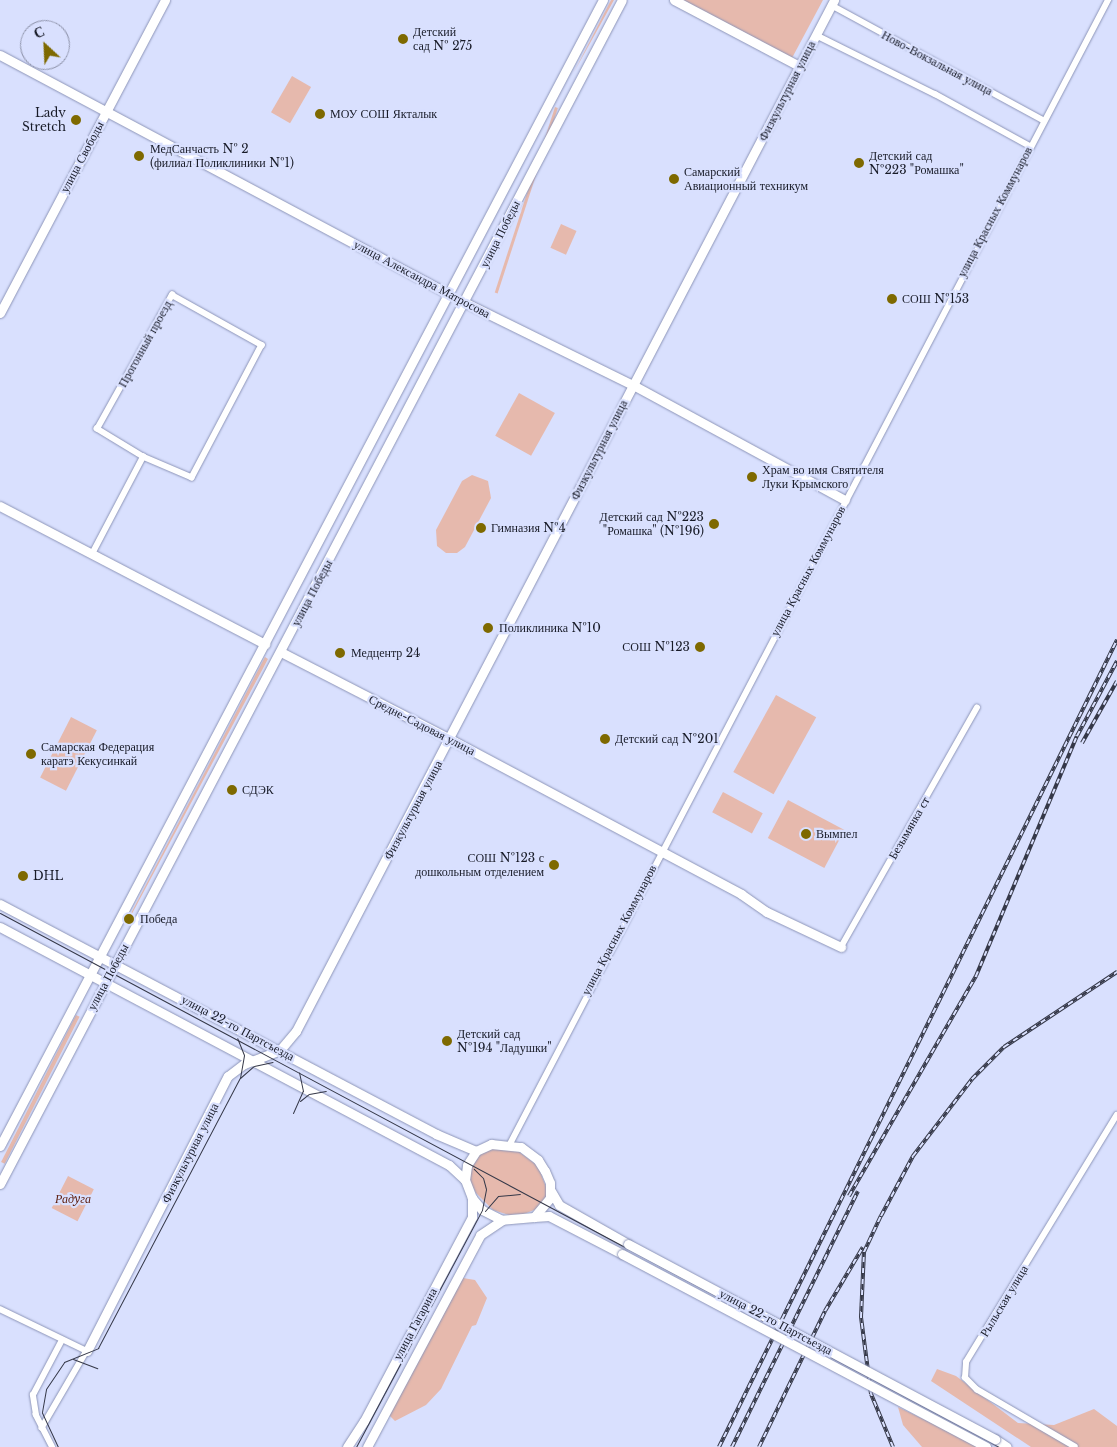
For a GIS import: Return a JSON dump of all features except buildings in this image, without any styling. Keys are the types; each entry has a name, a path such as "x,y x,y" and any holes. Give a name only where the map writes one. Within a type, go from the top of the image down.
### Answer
{"main road":[{"name":"улица Свободы","path":"0,314 164,0"},
{"name":"улица Победы","path":"0,1146 603,0"},
{"name":"улица Победы","path":"0,1184 622,0"},
{"path":"674,0 799,66"},
{"name":"Физкультурная улица","path":"87,1351 228,1076 253,1060 280,1050 296,1031 450,739 632,385 832,3"},
{"name":"улица Александра Матросова","path":"0,56 464,302 632,385 845,500"},
{"path":"564,74 568,84 579,83"},
{"path":"550,102 561,97 565,109"},
{"name":"Средне-Садовая улица","path":"0,506 450,739 660,853 841,947"},
{"name":"улица 22-го Партсъезда","path":"0,904 116,963 436,1134 476,1151"},
{"path":"121,918 123,929 136,925"},
{"name":"улица 22-го Партсъезда","path":"0,927 106,981 449,1165 465,1180"},
{"path":"69,1016 81,1010 84,1023"},
{"path":"491,1144 510,1144 529,1151 538,1160 551,1190 547,1204 534,1216 502,1220 482,1210 472,1198 465,1180 468,1161 476,1151 491,1144"},
{"name":"улица 22-го Партсъезда","path":"551,1190 559,1205 628,1244 1007,1447"},
{"name":"улица Гагарина","path":"347,1447 369,1413 466,1229 473,1209 472,1198"},
{"name":"улица 22-го Партсъезда","path":"534,1216 549,1216 986,1447"},
{"name":"улица Гагарина","path":"367,1447 480,1235 502,1220"}],"street":[{"name":"улица Красных Коммунаров","path":"510,1144 660,853 1108,0"},
{"name":"Ново-Вокзальная улица","path":"832,3 1044,120"},
{"path":"816,34 935,94 1030,146"},
{"name":"Прогонный проезд","path":"172,295 262,346 192,478 143,457 97,429 172,295"},
{"path":"92,554 143,457"},
{"name":"Безымянка ст","path":"841,947 977,708"},
{"name":"Рыльская улица","path":"1075,1447 977,1390 965,1378 966,1362 1117,1115"},
{"path":"0,1309 87,1351 42,1428"},
{"path":"52,1447 36,1415 33,1394 62,1340"}],"green space":[{"path":"611,0 614,0 574,72"},
{"path":"681,0 823,0 792,58"},
{"path":"292,76 311,87 290,123 271,112"},
{"path":"555,107 558,108 498,293 495,292"},
{"path":"561,224 577,231 566,255 550,248"},
{"path":"519,393 555,413 531,456 495,436"},
{"path":"472,475 488,481 491,498 465,547 457,553 446,553 437,546 436,530 462,481"},
{"path":"265,657 268,659 127,923 127,921"},
{"path":"776,695 816,717 774,794 733,772"},
{"path":"71,717 97,730 66,791 40,778"},
{"path":"723,792 763,813 752,833 712,812"},
{"name":"Вымпел","path":"788,800 845,830 824,868 768,838"},
{"path":"76,1015 80,1017 5,1164 1,1162"},
{"path":"494,1148 518,1151 538,1166 546,1187 546,1196 539,1208 524,1214 509,1215 493,1210 476,1193 469,1180 471,1169 480,1154"},
{"name":"Радyга","path":"68,1176 94,1189 77,1221 52,1208"},
{"path":"463,1278 475,1280 487,1298 476,1325 472,1326 441,1389 426,1405 395,1421 389,1415"},
{"path":"937,1369 956,1376 1018,1423 1054,1425 1094,1409 1117,1426 1117,1447 1031,1447 931,1381"},
{"path":"898,1407 982,1447 922,1447 903,1425"}],"tram line":[{"path":"0,913 999,1447"},
{"path":"58,1447 42,1412 46,1389 64,1362 98,1348 240,1078 244,1055 237,1038"},
{"path":"240,1078 254,1066 273,1062"},
{"path":"293,1113 303,1091 299,1072"},
{"path":"300,1101 309,1094 326,1091"},
{"path":"356,1447 482,1210 486,1189 483,1178 474,1169"},
{"path":"485,1211 498,1196 520,1194"},
{"path":"73,1359 97,1368"}],"railway":[{"path":"719,1447 1117,640"},
{"path":"849,1196 976,976 1077,736 1117,661"},
{"path":"1082,743 1117,681"},
{"path":"893,1447 871,1394 861,1317 864,1252 913,1156 972,1079 1004,1047 1117,972"},
{"path":"732,1447 858,1191"},
{"path":"759,1447 825,1311 863,1247"}],"place":[{"name":"Детский сад № 275","path":"403,39"},
{"name":"МОУ СОШ Якталык","path":"320,114"},
{"name":"Lady Stretch","path":"76,120"},
{"name":"МедСанчасть № 2 (филиал Поликлиники №1)","path":"139,156"},
{"name":"Детский сад №223 \"Ромашка\"","path":"859,163"},
{"name":"Самарский Авиационный техникум","path":"674,179"},
{"name":"СОШ №153","path":"892,299"},
{"name":"Храм во имя Святителя Луки Крымского","path":"752,477"},
{"name":"Детский сад №223 \"Ромашка\" (№196)","path":"714,524"},
{"name":"Гимназия №4","path":"481,528"},
{"name":"Поликлиника №10","path":"488,628"},
{"name":"СОШ №123","path":"700,647"},
{"name":"Медцентр 24","path":"340,653"},
{"name":"Детский сад №201","path":"605,739"},
{"name":"Самарская Федерация каратэ Кекусинкай","path":"31,754"},
{"name":"СДЭК","path":"232,790"},
{"name":"Вымпел","path":"806,834"},
{"name":"СОШ №123 с дошкольным отделением","path":"554,865"},
{"name":"DHL","path":"23,876"},
{"name":"Победа","path":"129,919"},
{"name":"Детский сад №194 \"Ладушки\"","path":"447,1041"}]}
